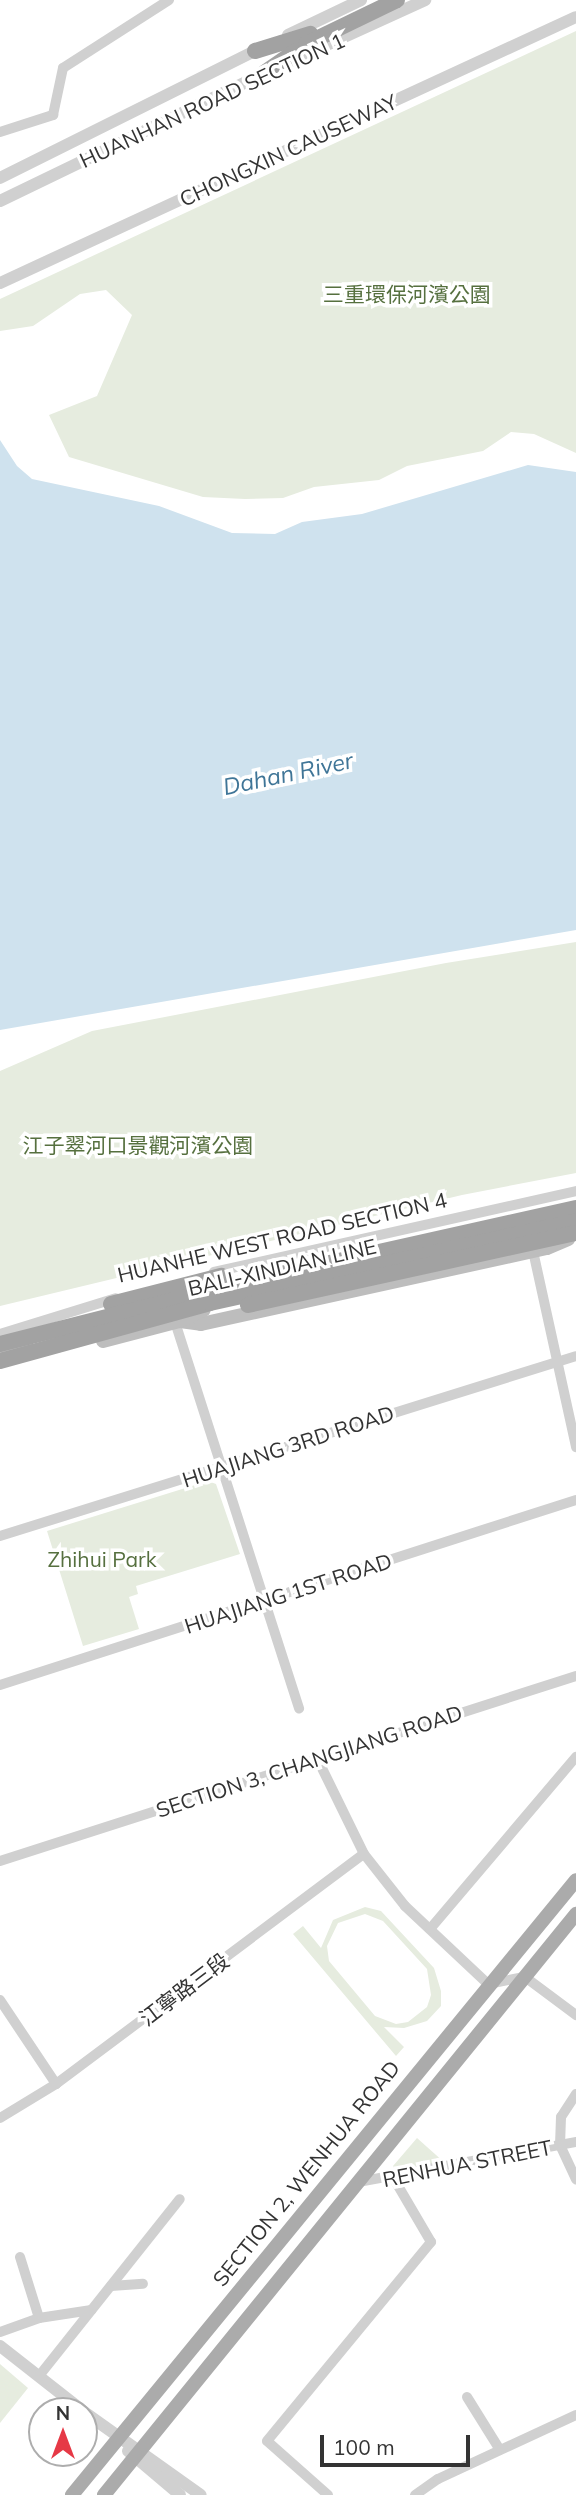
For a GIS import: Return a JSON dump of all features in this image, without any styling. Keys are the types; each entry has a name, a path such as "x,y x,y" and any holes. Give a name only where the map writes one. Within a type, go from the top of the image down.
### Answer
{"highway":[{"path":"264,73 304,41 382,0"},
{"path":"255,51 304,41 397,0"},
{"path":"23,1336 51,1321 143,1295 576,1199"},
{"name":"BALI-XINDIAN LINE","path":"0,1344 23,1336 576,1208"},
{"name":"BALI-XINDIAN LINE","path":"0,1361 210,1303 576,1222"},
{"path":"177,1321 573,1237"}],"main road":[{"name":"HUANHE WEST ROAD SECTION 4","path":"0,1352 576,1208"},
{"path":"177,1321 201,1324 533,1251 573,1237"},
{"path":"0,1368 177,1321 213,1305 474,1248 492,1251 573,1237"},
{"name":"SECTION 2, WENHUA ROAD","path":"72,2495 488,1984 576,1880"},
{"path":"104,2495 576,1914"}],"street":[{"path":"0,132 53,115 57,107 58,78 63,68 169,0"},
{"name":"HUANHAN ROAD SECTION 1","path":"0,178 360,0"},
{"name":"HUANHAN ROAD SECTION 1","path":"0,201 264,73 425,0"},
{"name":"CHONGXIN CAUSEWAY","path":"0,283 576,17"},
{"name":"HUANHE WEST ROAD SECTION 4","path":"0,1334 243,1264 576,1191"},
{"path":"533,1251 576,1447"},
{"path":"177,1321 299,1709"},
{"name":"HUAJIANG 3RD ROAD","path":"0,1536 576,1356"},
{"name":"HUAJIANG 1ST ROAD","path":"0,1685 576,1500"},
{"name":"SECTION 3, CHANGJIANG ROAD","path":"0,1861 576,1676"},
{"path":"430,1929 576,1757"},
{"path":"317,1758 365,1854 405,1906 488,1984 525,1978 576,2015"},
{"name":"江寧路三段","path":"0,2119 56,2084 365,1854"},
{"path":"0,2000 56,2084"},
{"path":"576,2094 561,2117 560,2145 576,2180"},
{"name":"RENHUA STREET","path":"357,2182 394,2179 576,2142"},
{"path":"328,2495 267,2441 431,2242 394,2179"},
{"path":"39,2376 180,2199"},
{"path":"20,2258 39,2318"},
{"path":"111,2286 143,2284"},
{"path":"0,2332 39,2318 91,2310"},
{"path":"0,2346 65,2397"},
{"path":"467,2397 500,2450"},
{"path":"415,2495 500,2450 576,2415"},
{"path":"98,2423 138,2454 201,2495"},
{"path":"138,2454 180,2495"}],"green space":[{"name":"三重環保河濱公園","path":"576,31 576,453 534,434 511,432 483,451 407,466 379,480 314,487 283,498 245,499 203,497 69,457 49,415 97,396 132,315 106,290 80,294 33,326 0,331 0,299"},
{"name":"江子翠河口景觀河濱公園","path":"576,942 576,1173 462,1195 0,1306 0,1071 92,1031 446,963"},
{"name":"Zhihui Park","path":"208,1481 216,1484 240,1554 136,1586 138,1594 129,1597 139,1629 83,1646 47,1531"},
{"path":"365,1907 381,1911 434,1968 441,1991 441,2006 427,2021 404,2028 384,2027 404,2047 396,2056 293,1934 303,1926 321,1948 333,1920","holes":["365,1914 383,1921 427,1969 431,1995 427,2007 408,2022 396,2024 375,2016 329,1961 327,1946 338,1923"]},
{"path":"417,2138 445,2163 396,2172 393,2166"},
{"path":"0,2364 28,2388 0,2423"}],"water":[{"name":"Dahan River","path":"0,440 17,466 32,479 159,506 232,533 275,534 302,522 362,514 528,465 576,472 576,930 0,1030"}]}
